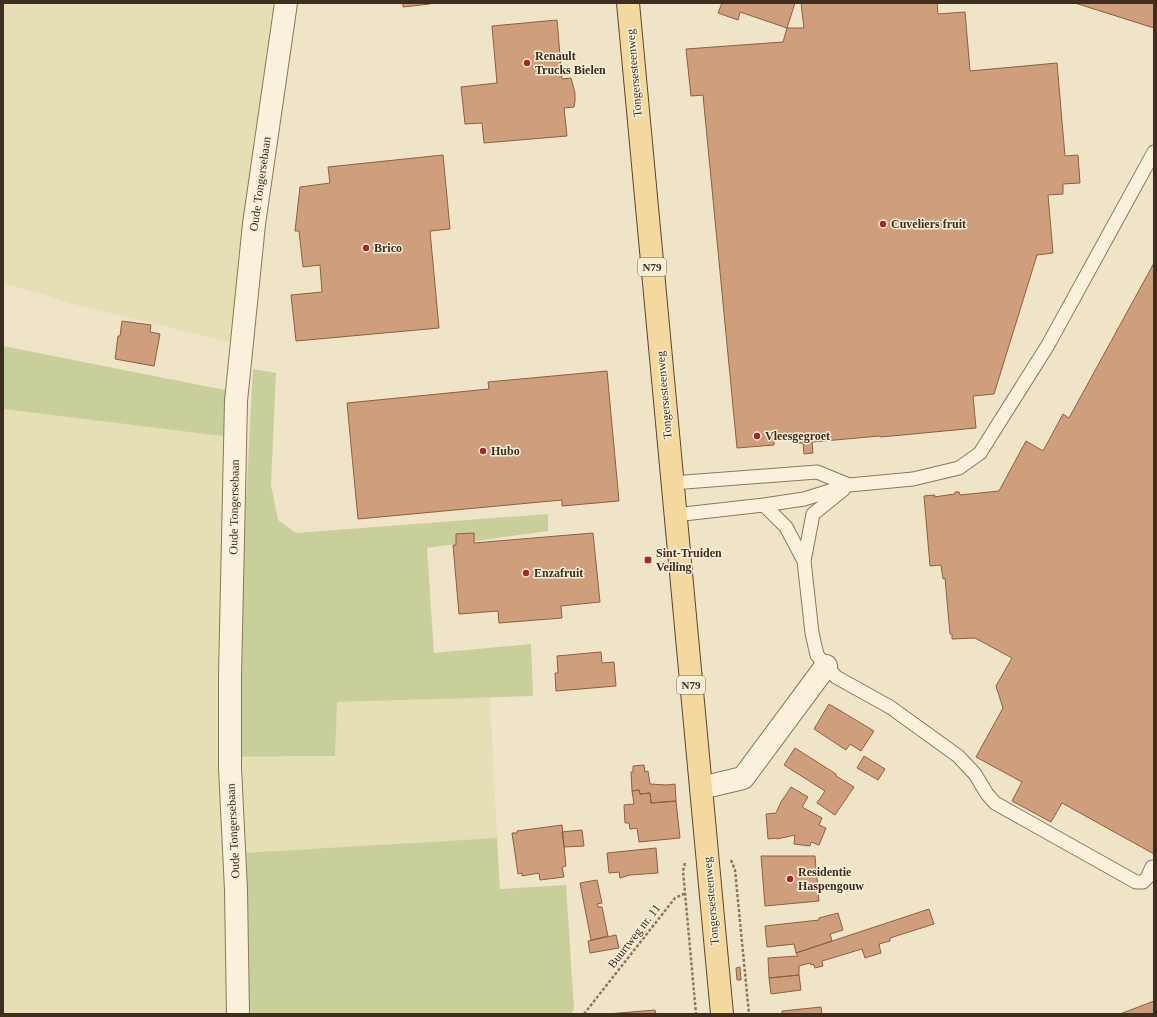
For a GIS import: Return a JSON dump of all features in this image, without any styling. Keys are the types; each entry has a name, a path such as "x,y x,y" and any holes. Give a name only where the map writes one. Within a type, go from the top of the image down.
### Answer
{"main road":[{"name":"Tongersesteenweg","path":"628,3 722,1014"}],"street":[{"name":"Oude Tongersebaan","path":"238,1014 236,890 230,768 230,676 236,401 254,224 286,3"},
{"path":"701,788 743,778 826,666"}],"lane":[{"path":"675,515 804,499 849,485 913,479 959,468 980,453 1048,345 1154,152"},
{"path":"672,483 816,472 849,485"},
{"path":"849,485 813,514 804,560 812,633 817,655 836,677 890,707 958,756 975,774 987,794 995,803 1136,882 1143,882 1147,878 1152,867 1154,868"},
{"path":"764,505 786,527 804,560"}],"path":[{"name":"Buurtweg nr. 11","path":"584,1014 675,898 685,893 711,893"}],"shaded area":[{"path":"3,3 279,3 234,343 77,305 3,283"},
{"path":"3,409 230,437 230,1014 3,1014"},
{"path":"490,697 497,838 243,853 241,758 334,756 337,702"}],"green space":[{"path":"3,346 230,391 230,437 3,409"},
{"path":"253,369 276,373 271,485 278,520 296,533 548,514 548,531 427,548 434,653 531,644 533,696 337,702 335,756 241,757 242,575"},
{"path":"497,838 500,889 566,885 574,1010 571,1014 247,1014 243,853"}],"building":[{"path":"403,3 430,3 430,4 403,7"},
{"path":"722,3 795,3 787,28 740,12 738,20 718,13"},
{"name":"Cuveliers fruit","path":"801,3 937,3 938,14 965,12 970,71 1057,63 1065,156 1078,155 1080,183 1063,184 1063,194 1048,195 1053,253 1037,255 994,394 973,396 976,428 812,442 813,453 804,454 803,443 798,443 797,436 774,438 774,445 737,448 703,95 691,96 686,49 783,42 787,28 804,28"},
{"path":"1075,3 1154,3 1154,28"},
{"path":"557,20 562,79 571,78 575,93 574,107 564,108 567,136 484,143 482,123 465,124 461,87 497,83 492,26"},
{"name":"Brico","path":"443,155 450,229 430,231 439,328 296,341 291,295 322,292 320,265 303,267 299,231 295,231 300,187 330,183 328,167"},
{"path":"1154,263 1154,854 1062,803 1051,822 1012,801 1022,782 976,757 1003,708 996,686 1012,658 975,638 952,639 952,634 950,634 945,578 943,579 941,565 930,566 924,496 935,495 934,497 955,494 955,492 959,492 960,495 999,491 1026,441 1043,451 1063,414 1069,418"},
{"path":"122,321 151,325 150,332 160,334 154,366 115,359 118,336 120,336"},
{"name":"Hubo","path":"607,371 619,501 562,506 562,500 358,519 347,403 489,389 488,382"},
{"name":"Enzafruit","path":"474,533 474,543 593,533 600,602 561,606 562,618 499,623 498,611 459,614 453,545 456,545 456,534"},
{"path":"601,652 602,663 614,662 616,686 556,691 555,673 558,673 557,656"},
{"path":"829,704 874,731 861,751 850,744 846,750 814,729"},
{"path":"795,748 854,787 835,815 817,803 825,791 784,765"},
{"path":"864,756 885,769 878,780 857,768"},
{"path":"644,765 645,772 648,771 650,784 675,784 676,801 651,803 650,793 640,794 639,790 632,791 631,772 633,772 633,766"},
{"path":"791,787 808,797 802,807 822,818 819,825 826,828 819,845 811,842 810,846 794,844 795,835 777,839 768,839 766,814 776,813"},
{"path":"639,790 640,794 650,793 651,803 676,801 680,838 639,842 637,828 630,829 629,823 625,823 624,805 634,804 632,791"},
{"path":"562,825 566,866 562,867 564,877 540,880 539,873 522,876 522,873 518,874 512,833"},
{"path":"582,830 584,846 564,847 562,832"},
{"path":"656,848 658,873 630,875 620,878 619,872 609,873 607,853"},
{"name":"Residentie Haspengouw","path":"761,856 815,856 819,901 765,906"},
{"path":"597,880 602,903 597,904 598,907 602,907 608,936 591,940 580,883"},
{"path":"929,909 934,924 890,938 890,941 879,944 881,953 865,958 862,949 822,961 823,966 815,968 813,964 811,965 810,963 799,966 799,975 769,978 768,958 798,956 796,953"},
{"path":"838,913 843,930 830,934 832,941 796,953 794,944 767,947 765,926 819,920 819,918"},
{"path":"616,935 619,948 590,953 588,941"},
{"path":"740,967 741,980 737,980 736,968"},
{"path":"799,975 801,990 771,994 769,978"},
{"path":"1154,1001 1154,1014 1120,1014"},
{"path":"821,1007 822,1014 782,1014 782,1011"},
{"path":"655,1010 656,1014 607,1014"}],"place":[{"name":"Renault Trucks Bielen","path":"527,63"},
{"name":"Cuveliers fruit","path":"883,224"},
{"name":"Brico","path":"366,248"},
{"name":"Vleesgegroet","path":"757,436"},
{"name":"Hubo","path":"483,451"},
{"name":"Sint-Truiden Veiling","path":"648,560"},
{"name":"Enzafruit","path":"526,573"},
{"name":"Residentie Haspengouw","path":"790,879"}]}
